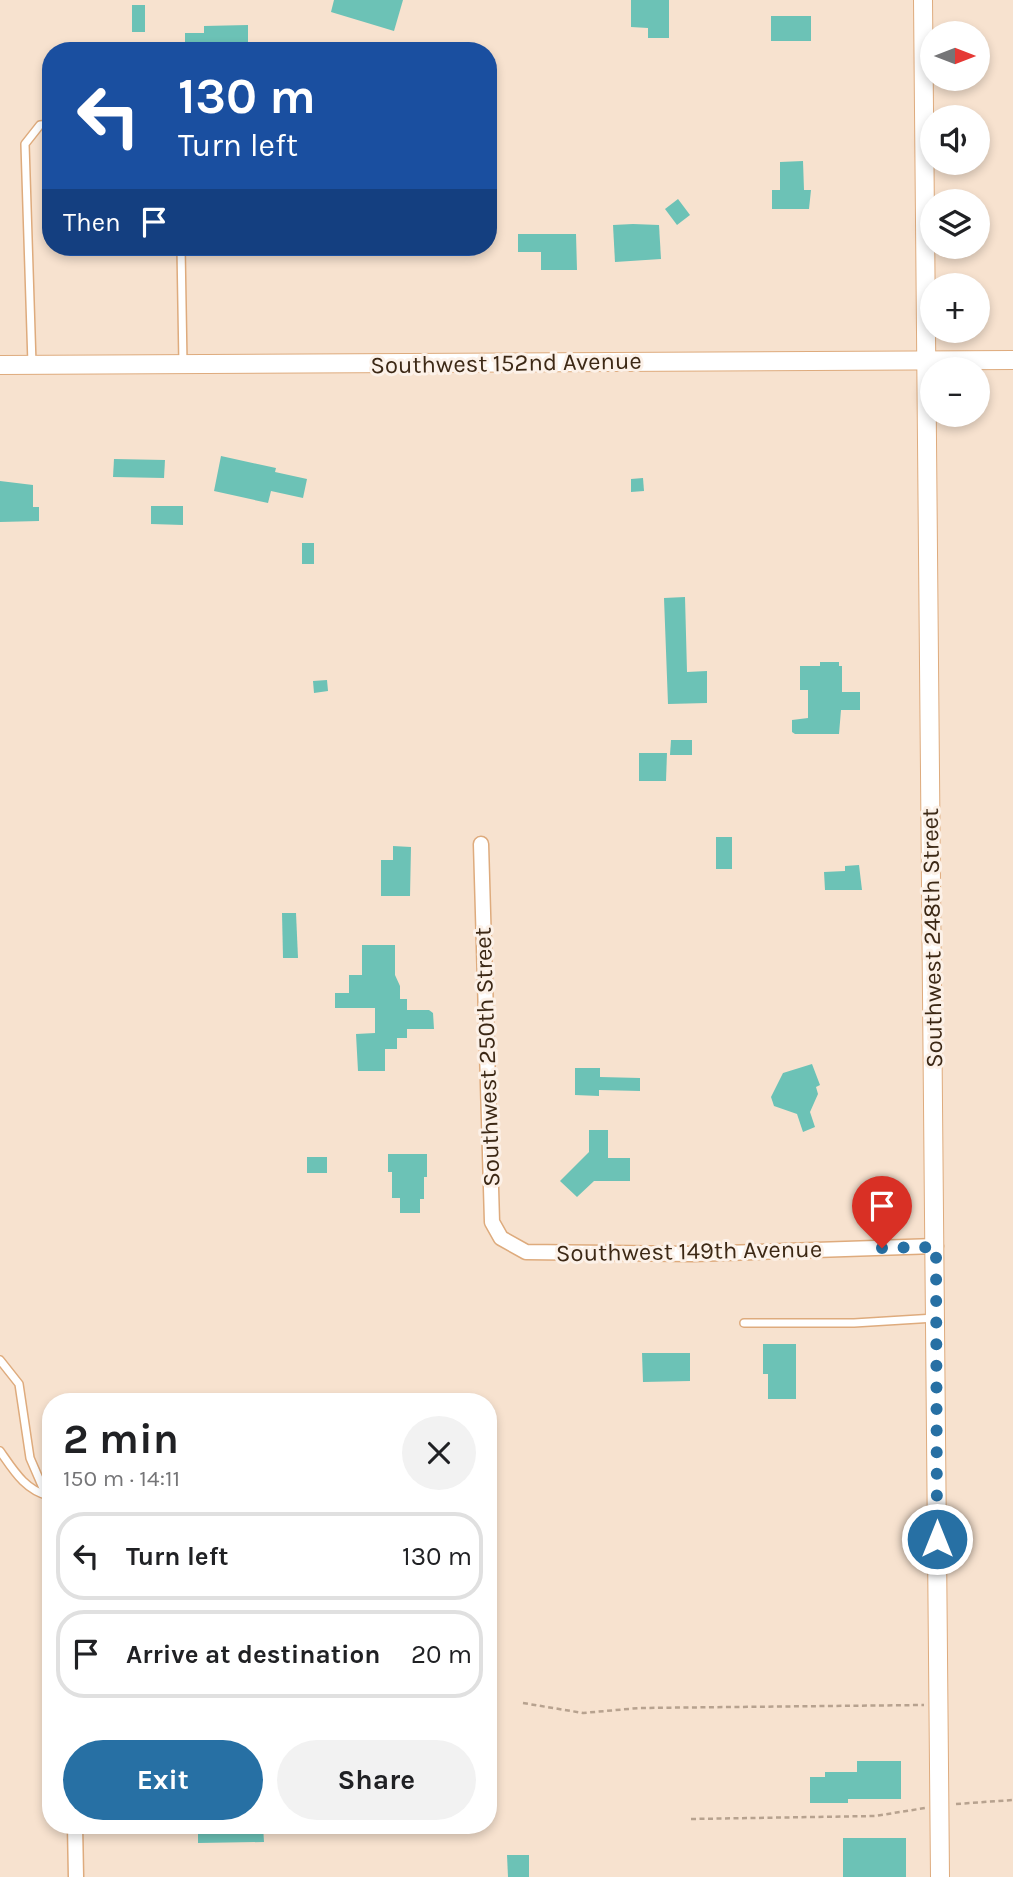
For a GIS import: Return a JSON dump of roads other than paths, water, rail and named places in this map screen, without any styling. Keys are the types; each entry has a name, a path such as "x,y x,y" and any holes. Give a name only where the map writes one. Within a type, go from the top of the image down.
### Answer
{"street":[{"name":"Southwest 248th Street","path":"923,0 927,357"},
{"name":"Southwest 152nd Avenue","path":"0,365 920,360"},
{"name":"Southwest 152nd Avenue","path":"990,360 1013,360"},
{"name":"Southwest 248th Street","path":"928,427 940,1877"},
{"name":"Southwest 250th Street","path":"481,844 492,1222 501,1238 526,1252"},
{"name":"Southwest 149th Avenue","path":"526,1252 693,1254 936,1247"},
{"path":"75,1834 75,1877"}],"lane":[{"path":"32,365 25,144 42,124"},
{"path":"181,256 183,364"},
{"path":"744,1323 854,1323 936,1318"},
{"path":"0,1360 19,1384 30,1458 42,1481"},
{"path":"0,1451 23,1483 42,1495"}]}
